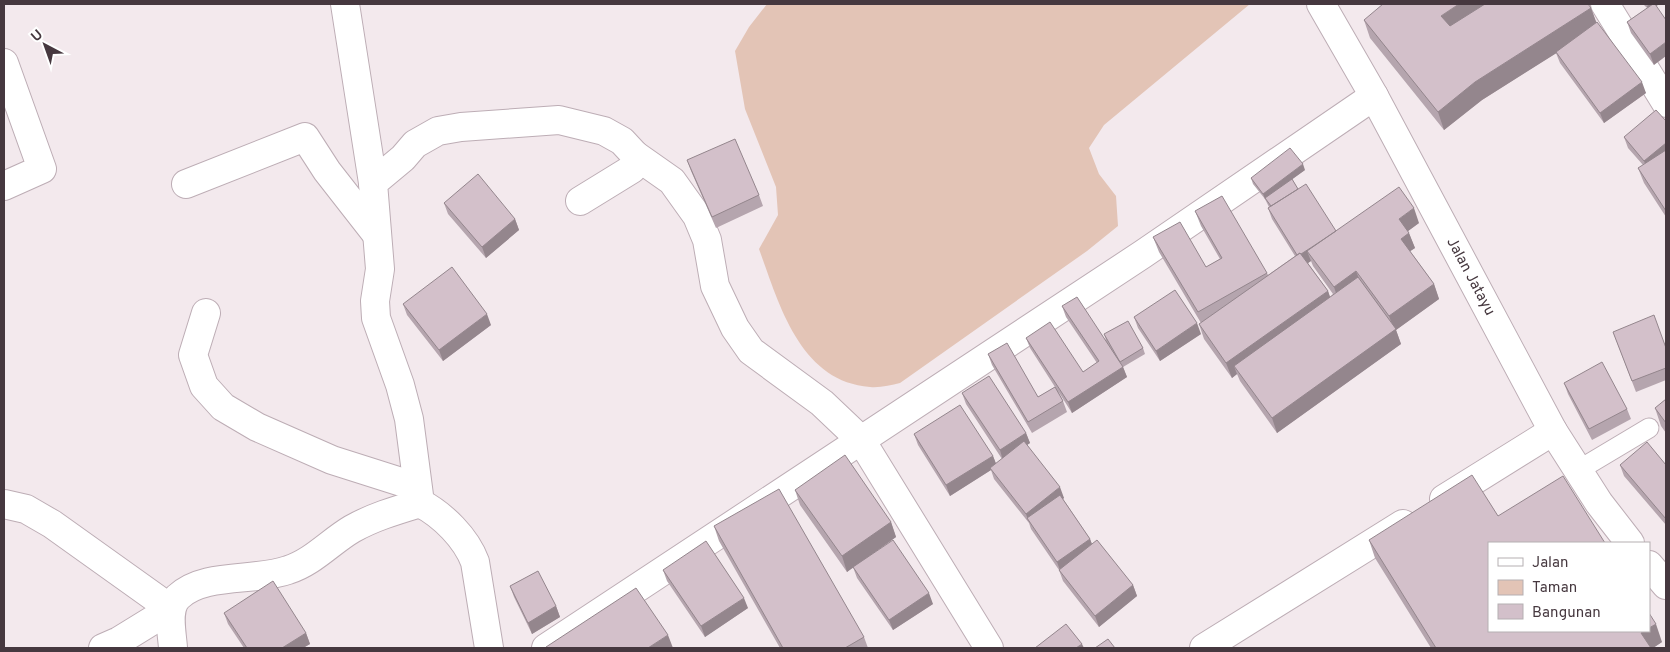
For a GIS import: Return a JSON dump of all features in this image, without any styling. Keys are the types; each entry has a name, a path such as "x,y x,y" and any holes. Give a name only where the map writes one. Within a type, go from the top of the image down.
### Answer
{"street":[{"path":"344,4 373,182 380,269 375,301 376,318 400,385 409,419 419,495"},
{"name":"Jalan Jatayu","path":"1322,4 1374,96 1553,431 1577,471 1629,542"},
{"path":"1605,4 1666,103"},
{"path":"4,64 42,168 4,186"},
{"path":"546,648 1143,254 1374,96"},
{"path":"373,182 424,138 438,132 461,127 559,120 604,131 622,141 635,155 672,181 697,216 707,240 715,286 735,328 751,351 822,404 861,440 989,648"},
{"path":"186,184 305,137 327,171 377,235"},
{"path":"580,201 632,169 636,163 635,155"},
{"path":"206,312 193,355 204,386 223,407 257,427 419,495 470,549 475,562 489,648"},
{"path":"1204,648 1553,431"},
{"path":"173,648 171,609 176,599 186,591 202,583 288,571 320,554 354,528 419,495"},
{"path":"4,504 26,509 52,524 171,609"},
{"path":"1650,566 1666,585"},
{"path":"103,648 119,642 171,609"}],"lane":[{"path":"1577,471 1650,428"}],"green space":[{"path":"767,4 1250,4 1104,125 1089,148 1099,174 1116,196 1118,226 1087,251 900,383 870,387 846,382 826,371 809,356 784,316 759,249 778,215 776,187 745,109 735,51 749,27"}],"building":[{"path":"1383,4 1459,4 1441,16 1450,26 1485,4 1588,4 1591,8 1475,82 1438,112 1364,20"},
{"path":"1655,4 1666,20 1666,42 1650,54 1627,22"},
{"path":"1597,22 1642,82 1600,113 1556,52"},
{"path":"1656,110 1666,121 1666,143 1644,161 1624,137"},
{"path":"735,139 759,195 712,217 687,160"},
{"path":"1290,148 1303,164 1263,194 1251,178"},
{"path":"1666,150 1666,211 1638,168"},
{"path":"478,174 515,219 482,247 444,203"},
{"path":"1292,179 1298,189 1271,206 1265,198"},
{"path":"1306,184 1336,231 1297,255 1268,208"},
{"path":"1399,187 1414,208 1399,219 1409,233 1401,239 1434,284 1389,316 1356,271 1334,287 1307,251"},
{"path":"1222,196 1267,273 1198,312 1153,237 1180,222 1206,267 1222,258 1195,211"},
{"path":"1300,253 1328,291 1226,363 1199,324"},
{"path":"452,267 487,314 439,350 403,304"},
{"path":"1358,277 1396,329 1272,418 1234,366"},
{"path":"1175,290 1197,323 1156,351 1134,317"},
{"path":"1077,297 1123,367 1068,402 1026,338 1050,322 1083,372 1099,361 1062,306"},
{"path":"1654,315 1666,348 1666,368 1632,381 1613,332"},
{"path":"1128,321 1143,348 1120,362 1104,334"},
{"path":"1007,343 1038,397 1055,387 1063,401 1028,422 988,354"},
{"path":"1602,362 1627,409 1589,429 1564,383"},
{"path":"989,376 1026,433 1000,450 962,393"},
{"path":"1666,399 1666,423 1655,408"},
{"path":"960,405 993,456 946,485 914,434"},
{"path":"1024,441 1060,487 1026,514 990,468"},
{"path":"1647,442 1666,465 1666,519 1620,465"},
{"path":"845,455 891,522 842,556 795,490"},
{"path":"1472,475 1498,516 1563,476 1604,542 1488,542 1488,632 1643,632 1641,633 1651,648 1436,648 1369,540"},
{"path":"779,489 864,637 845,648 783,648 714,526"},
{"path":"1060,495 1090,539 1057,562 1027,518"},
{"path":"893,540 929,593 889,620 853,567"},
{"path":"1097,540 1133,585 1095,616 1059,570"},
{"path":"706,541 744,598 701,626 663,570"},
{"path":"538,571 556,606 528,623 510,586"},
{"path":"273,581 306,633 282,648 247,648 224,613"},
{"path":"636,588 668,635 648,648 546,647"},
{"path":"1650,615 1656,624 1650,627"},
{"path":"1066,624 1082,644 1076,648 1035,648"},
{"path":"1108,639 1115,648 1095,648"}]}
